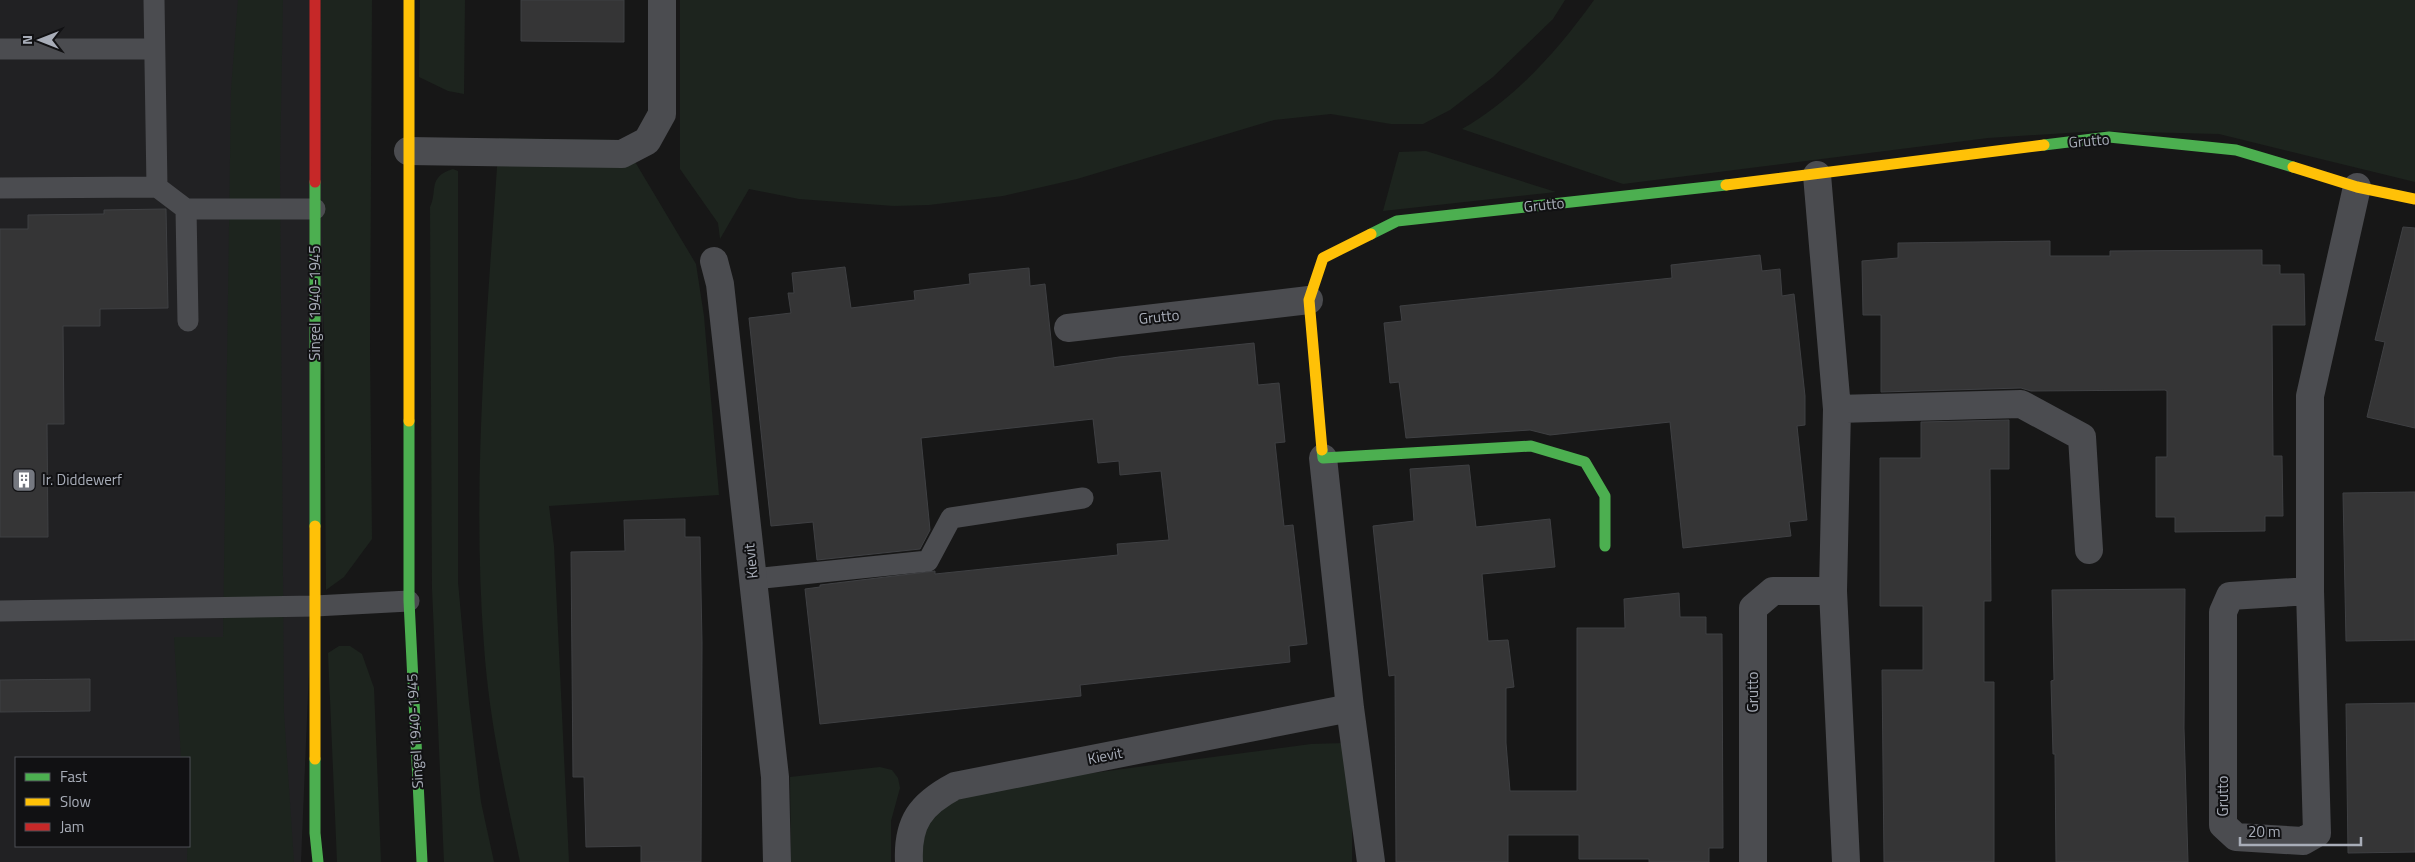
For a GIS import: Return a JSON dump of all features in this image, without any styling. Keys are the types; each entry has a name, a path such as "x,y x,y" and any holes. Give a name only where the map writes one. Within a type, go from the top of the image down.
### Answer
{"main road":[{"name":"Singel 1940-1945","path":"315,0 315,833 318,862"},
{"name":"Singel 1940-1945","path":"409,0 409,601 422,862"},
{"name":"Grutto","path":"1323,458 1309,300 1323,258 1397,221 1816,175 2109,137 2236,150 2357,187 2415,199"},
{"path":"1323,458 1531,446 1585,462 1605,496 1605,546"}],"street":[{"path":"408,151 622,154 647,141 662,114 662,0"},
{"path":"1816,175 1837,409 1833,592 1846,862"},
{"name":"Grutto","path":"2310,592 2230,596 2223,612 2223,825 2236,837 2304,842 2317,833 2310,592 2310,396 2357,187"},
{"name":"Kievit","path":"714,261 720,284 776,777 777,862"},
{"name":"Grutto","path":"1068,328 1309,300"},
{"path":"1837,409 2021,404 2082,437 2088,550"},
{"path":"1323,458 1350,708 1371,862"},
{"name":"Grutto","path":"1753,862 1753,608 1773,592 1833,592"},
{"name":"Kievit","path":"909,862 908,849 914,821 933,798 955,786 1350,708"}],"lane":[{"path":"154,0 157,187"},
{"path":"0,49 154,48"},
{"path":"0,188 157,187 186,208 315,209"},
{"path":"186,208 188,321"},
{"path":"753,579 928,561 951,518 1083,498"},
{"path":"0,611 315,606 409,601"}],"shaded area":[{"path":"0,0 337,0 301,862 0,862"},
{"path":"238,0 283,0 280,167 284,713 294,862 187,862 187,847 190,847 190,757 181,757 174,637 223,637 231,90"},
{"path":"321,0 372,0 370,349 372,539 344,577 326,590"},
{"path":"420,0 465,0 464,94 448,91 419,77"},
{"path":"680,0 1565,0 1553,19 1493,77 1450,110 1423,124 1391,124 1331,114 1274,120 1077,179 1003,196 929,205 894,206 799,199 749,189 720,239 718,223 680,169"},
{"path":"1594,0 2415,0 2415,182 2219,134 2098,131 1988,138 1623,184 1462,129 1500,103 1535,72 1566,37"},
{"path":"499,138 622,140 696,264 704,316 719,495 549,506 554,546 569,862 520,862 498,755 486,673 480,583 480,456 482,392"},
{"path":"1426,151 1556,192 1383,211 1399,152"},
{"path":"453,169 458,171 458,582 469,703 481,802 494,862 444,862 432,589 430,207 436,180 445,172"},
{"path":"339,646 350,646 362,654 374,688 381,862 337,862 328,653"},
{"path":"1344,743 1352,754 1352,862 919,862 919,796 1311,744"},
{"path":"880,767 892,770 898,778 900,788 891,821 891,862 791,862 790,777"}],"building":[{"path":"521,0 624,0 624,42 521,41"},
{"path":"166,209 168,308 100,309 100,326 63,326 64,424 47,424 48,537 0,537 0,229 28,229 28,215 104,214 104,210"},
{"path":"2403,227 2415,228 2415,428 2367,417 2385,342 2375,340"},
{"path":"2050,241 2050,256 2110,256 2110,251 2262,250 2262,265 2280,265 2280,274 2304,274 2305,325 2272,325 2273,456 2282,456 2283,516 2265,516 2265,531 2175,532 2175,517 2156,517 2156,457 2167,457 2167,391 2165,390 2031,391 2021,388 1881,392 1881,315 1863,315 1862,261 1898,258 1898,243"},
{"path":"1760,255 1762,271 1780,269 1782,296 1794,294 1805,396 1805,425 1797,426 1807,520 1789,522 1791,536 1683,548 1670,422 1550,435 1530,430 1406,438 1399,382 1390,383 1384,323 1402,321 1400,306 1672,278 1671,265"},
{"path":"845,267 851,308 915,300 914,291 970,284 969,274 1029,268 1030,286 1045,284 1054,367 1119,357 1254,343 1258,385 1279,383 1285,442 1275,443 1284,526 1293,525 1307,644 1289,646 1290,662 1080,685 1081,696 820,724 805,589 820,587 820,585 935,571 935,574 1118,555 1117,544 1169,540 1161,471 1120,475 1119,461 1098,463 1093,419 921,438 930,530 920,549 817,560 813,522 771,526 749,318 791,313 788,293 794,293 792,273"},
{"path":"2009,420 2009,469 1990,469 1991,601 1984,601 1984,682 1994,682 1994,862 1884,862 1882,670 1923,670 1923,606 1880,606 1880,458 1921,458 1921,422"},
{"path":"1469,465 1476,527 1550,519 1555,567 1482,574 1488,641 1508,640 1514,687 1506,688 1506,743 1510,791 1577,791 1577,628 1625,628 1624,599 1679,593 1680,617 1706,617 1706,634 1722,634 1723,848 1709,848 1709,862 1649,862 1649,859 1579,859 1579,835 1508,835 1508,862 1396,862 1395,675 1389,676 1373,526 1414,521 1410,469"},
{"path":"2415,492 2415,640 2346,641 2343,493"},
{"path":"685,519 685,537 700,537 702,643 701,862 641,862 641,846 586,847 584,777 573,777 571,552 625,551 624,520"},
{"path":"2185,589 2184,728 2188,862 2056,862 2055,754 2053,754 2051,681 2054,680 2052,590"},
{"path":"90,679 90,711 0,712 0,680"},
{"path":"2415,703 2415,852 2348,853 2346,704"}],"traffic: fast":[{"path":"2044,145 2109,137 2236,150 2293,167"},
{"path":"315,182 315,526"},
{"path":"1371,234 1397,221 1726,185"},
{"path":"409,421 409,601 422,862"},
{"path":"1322,450 1323,458 1531,446 1585,462 1605,496 1605,546"},
{"path":"315,759 315,833 318,862"}],"traffic: slow":[{"path":"409,0 409,421"},
{"path":"1726,185 2044,145"},
{"path":"2293,167 2357,187 2415,199"},
{"path":"1322,450 1309,300 1323,258 1371,234"},
{"path":"315,526 315,759"}],"traffic: jam":[{"path":"315,0 315,182"}],"place":[{"name":"Ir. Diddewerf","path":"24,480"}]}
